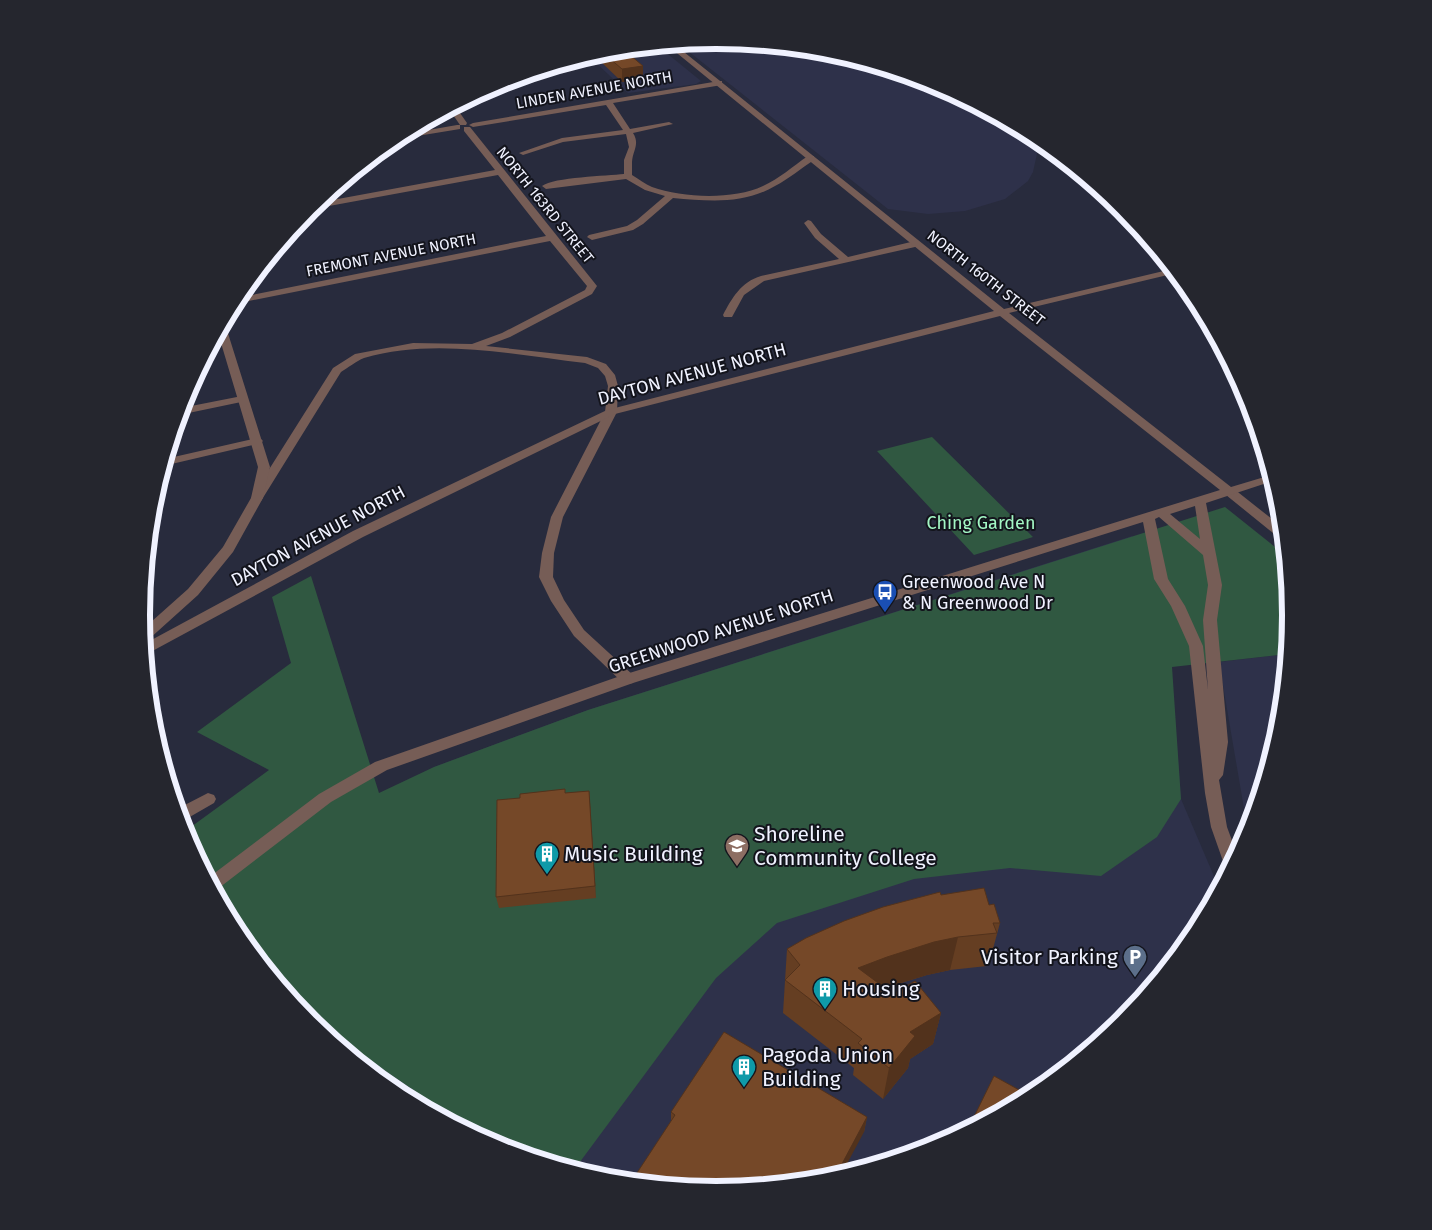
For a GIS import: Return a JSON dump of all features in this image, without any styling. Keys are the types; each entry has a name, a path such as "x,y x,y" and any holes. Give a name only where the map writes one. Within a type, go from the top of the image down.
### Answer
{"street":[{"name":"NORTH 160TH STREET","path":"678,50 915,244 1004,312 1275,527"},
{"name":"LINDEN AVENUE NORTH","path":"417,134 719,83"},
{"path":"608,102 629,131 633,147 628,160 628,176"},
{"name":"NORTH 163RD STREET","path":"455,113 552,238 592,286 589,292 582,296 506,335 473,347"},
{"path":"523,153 562,140 669,124"},
{"path":"546,186 628,176 648,188 671,195 706,198 748,195 761,191 811,158"},
{"path":"328,204 500,172"},
{"path":"592,237 630,228 640,222 671,195"},
{"path":"808,223 818,236 846,260"},
{"name":"FREMONT AVENUE NORTH","path":"246,299 552,238"},
{"path":"728,315 740,293 748,285 761,279 915,244"},
{"name":"DAYTON AVENUE NORTH","path":"151,646 358,534 611,412 1167,273"},
{"path":"224,336 264,467 257,498"},
{"path":"150,630 193,592 228,549 257,498 337,370 359,356 385,350 413,346 473,347 586,360 602,366 610,375 613,386 611,412 557,516 548,553 546,576 558,601 580,633 628,679"},
{"path":"189,410 242,398"},
{"path":"171,461 257,441"},
{"name":"GREENWOOD AVENUE NORTH","path":"217,881 325,798 381,766 628,679 1266,480"},
{"path":"1200,501 1215,585 1210,620 1220,742 1213,793"},
{"path":"1154,514 1209,552"},
{"path":"1154,514 1161,579 1178,606 1196,646 1213,793 1219,827 1229,855"},
{"path":"180,604 182,610 187,614 196,616 211,614"},
{"path":"186,812 208,800"}],"shaded area":[{"path":"686,50 753,50 790,54 863,68 933,92 966,107 1038,149 1033,172 1028,181 1005,199 965,211 928,214 888,209"},
{"path":"665,52 701,81 696,84 628,93 596,62"},
{"name":"Shoreline Community College","path":"1132,536 1168,622 1181,799 1216,880 1187,930 1165,960 1142,988 1089,1041 1031,1086 966,1123 933,1138 863,1162 790,1176 753,1180 679,1180 642,1176 569,1162 499,1138 466,1123 401,1086 371,1064 343,1041 290,988 245,930 225,896 291,846 434,767 588,710"},
{"path":"1281,655 1277,689 1263,762 1245,815 1219,662"}],"green space":[{"name":"Ching Garden","path":"932,437 1033,537 974,555 877,451"},
{"name":"Shoreline Community College","path":"1225,507 1278,549 1282,615 1281,655 1172,667 1181,799 1157,837 1101,876 1010,868 914,879 777,923 716,978 578,1164 534,1151 466,1123 445,1111 363,1058 343,1041 290,988 245,930 208,865 191,827 269,770 197,732 291,663 272,597 311,576 379,793 434,767 588,710"}],"building":[{"path":"631,56 643,66 622,69 611,59"},
{"name":"Music Building","path":"565,789 565,793 589,791 595,886 496,897 497,800 520,798 520,794"},
{"path":"984,888 989,905 994,904 1000,923 993,923 997,933 958,937 934,942 858,968 893,994 915,981 941,1013 910,1032 915,1036 889,1068 858,1043 862,1039 785,980 800,965 787,949 806,938 844,921 883,907 940,892 941,895"},
{"name":"Pagoda Union Building","path":"724,1032 867,1117 840,1167 790,1176 753,1180 679,1180 636,1175 675,1115 671,1112"},
{"path":"994,1076 1022,1091 999,1105 973,1119"}],"place":[{"name":"Greenwood Ave N & N Greenwood Dr","path":"885,613"},
{"name":"Shoreline Community College","path":"737,867"},
{"name":"Music Building","path":"547,875"},
{"name":"Visitor Parking","path":"1135,978"},
{"name":"Housing","path":"825,1010"},
{"name":"Pagoda Union Building","path":"744,1088"}]}
